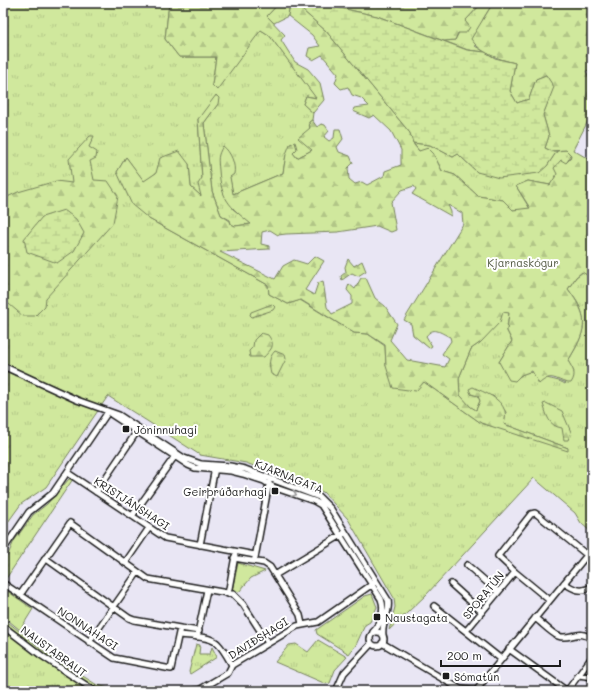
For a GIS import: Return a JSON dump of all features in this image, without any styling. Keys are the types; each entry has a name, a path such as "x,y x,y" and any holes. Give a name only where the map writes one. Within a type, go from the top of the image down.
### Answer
{"street":[{"name":"KJARNAGATA","path":"3,366 77,400 108,412 138,430 188,465 195,468 238,467 319,497 330,509 344,534 388,602 383,635"},
{"path":"3,550 28,514 50,497 68,473 108,412"},
{"path":"96,492 138,430"},
{"path":"132,516 175,455"},
{"name":"KJARNAGATA","path":"215,467 243,474 314,501 321,505 344,534"},
{"path":"200,545 215,467"},
{"name":"KRISTJÁNSHAGI","path":"68,473 165,538 255,555"},
{"path":"254,561 270,478"},
{"path":"549,600 498,556 531,514 535,513 587,555"},
{"path":"20,595 70,523 148,579 232,594 243,604 268,643"},
{"path":"125,562 149,528"},
{"path":"275,575 344,534"},
{"path":"382,643 460,689 478,691 482,683 509,649 592,549"},
{"path":"228,594 236,552"},
{"path":"45,558 126,617 134,620 198,631"},
{"path":"234,558 268,565 300,615 302,624"},
{"path":"467,566 498,592"},
{"path":"89,642 138,572"},
{"name":"SPORATÚN","path":"466,631 515,572"},
{"name":"KJARNAGATA","path":"373,632 377,626 383,607 374,582"},
{"name":"DAVIÐSHAGI","path":"193,691 199,690 228,672 232,665 302,624 313,624 318,622 374,582"},
{"name":"NONNAHAGI","path":"3,583 114,658 171,669 179,635"},
{"path":"564,583 578,590 587,589 592,586"},
{"path":"451,584 482,612"},
{"path":"197,637 207,590"},
{"name":"SPORATÚN","path":"434,606 501,660"},
{"path":"535,618 558,636 562,637 583,634 592,639"},
{"name":"NAUSTABRAUT","path":"3,626 42,656 95,691"},
{"path":"180,628 179,635 210,639 217,642 232,665"},
{"path":"377,631 383,635 384,639 382,643 377,646 371,644 369,639 373,632 377,631"},
{"path":"336,691 344,672 371,644"},
{"path":"509,649 567,691 592,657"},
{"path":"579,675 592,677"}],"green space":[{"path":"3,3 169,3 165,39 179,57 216,57 212,85 261,30 269,35 317,98 306,96 303,104 313,113 312,120 309,122 312,150 297,158 293,153 286,154 283,173 233,194 223,146 233,209 252,224 235,226 231,224 230,220 221,215 212,191 204,123 218,104 198,119 202,197 191,187 189,164 156,173 144,182 126,157 117,172 149,219 268,285 269,294 288,304 300,300 354,333 368,334 385,346 386,366 424,382 481,423 568,448 504,424 506,412 493,396 471,394 478,396 480,401 476,410 470,407 460,395 459,378 471,349 481,342 503,312 509,312 507,331 512,341 499,362 515,381 523,374 530,372 565,384 574,372 568,361 579,341 583,326 580,307 568,289 576,277 583,272 592,278 592,533 581,523 575,513 534,478 426,595 389,630 395,607 394,598 348,519 323,492 246,463 200,455 108,396 46,487 21,504 3,529"},
{"path":"169,3 279,3 267,16 285,35 281,40 295,62 308,69 320,83 324,100 313,113 303,104 306,96 316,98 269,35 261,30 217,90 212,85 216,57 179,57 165,39"},
{"path":"279,3 290,3 288,16 274,23 267,16"},
{"name":"Kjarnaskógur","path":"294,3 326,31 410,133 414,145 419,151 428,148 433,153 442,171 455,175 478,196 503,200 513,210 530,208 516,186 528,181 550,185 557,174 554,168 561,160 566,163 570,159 571,155 566,150 551,151 545,148 549,136 543,115 553,87 546,75 536,79 529,99 517,103 510,91 515,63 497,58 485,52 480,49 471,39 493,3 592,3 592,69 586,71 592,83 590,86 592,88 592,123 588,121 573,150 592,161 592,278 582,272 576,277 568,289 580,308 583,320 582,333 577,346 568,361 574,372 573,380 571,383 568,383 554,378 548,378 539,384 532,371 521,375 515,381 509,380 499,362 512,341 507,331 509,313 503,312 500,322 481,342 471,349 459,378 460,395 471,407 476,410 480,401 478,396 471,394 469,389 473,387 492,396 500,402 505,411 504,424 568,448 568,451 481,423 424,382 416,391 393,388 386,366 385,345 368,334 354,333 301,300 288,304 269,294 268,285 149,219 132,205 117,172 126,157 144,181 156,173 160,158 179,151 189,164 191,187 201,196 198,184 202,178 198,119 216,95 219,98 218,104 204,123 212,191 221,215 235,226 251,224 232,207 224,195 220,180 218,160 223,146 231,155 234,163 234,174 230,177 233,194 283,173 286,154 290,144 295,142 297,149 293,153 297,158 312,150 298,138 310,128 309,122 312,120 317,127 321,124 325,125 329,131 324,137 329,141 334,138 335,129 340,129 343,139 337,147 339,152 350,156 353,163 348,168 349,179 355,184 362,182 367,185 384,176 385,171 401,165 401,150 391,131 374,115 369,118 353,111 354,108 369,106 361,98 352,95 348,87 341,89 335,83 338,74 322,55 313,60 307,56 309,48 320,46 312,35 288,16 290,4","holes":["414,186 416,189 412,194 451,216 448,205 462,213 463,224 404,320 411,324 413,335 429,348 432,346 426,336 432,331 437,331 450,337 451,341 442,354 449,359 445,367 407,360 390,340 397,324 385,306 375,298 366,278 361,278 355,289 349,284 347,290 352,296 352,304 332,314 327,307 323,281 318,283 314,295 305,290 324,261 315,256 307,264 294,260 283,266 275,279 220,252 269,249 269,246 261,244 262,232 270,230 278,235 338,232 377,226 391,232 396,230 391,202 402,190"]},
{"path":"294,3 334,3 336,7 377,16 467,50 485,52 495,58 515,63 510,91 517,103 529,99 536,79 546,75 554,87 543,115 549,136 545,148 551,151 557,151 547,166 539,173 499,178 477,172 458,154 453,157 430,145 413,143 410,133 326,31"},
{"path":"334,3 479,3 479,6 465,21 470,27 466,33 458,33 455,40 444,41 377,16 336,7"},
{"path":"479,3 493,3 483,19 475,46 485,52 468,50 444,41 455,40 465,21 479,6"},
{"path":"90,136 94,136 89,147 97,152 96,158 90,161 94,180 108,181 118,196 113,223 46,298 45,306 35,316 23,316 3,299 3,199 18,192 56,181 72,183 69,159"},
{"path":"413,143 430,145 453,157 458,154 477,172 547,166 557,151 566,150 571,155 550,185 528,181 516,186 530,209 513,210 503,200 478,196 455,175 442,171 433,153 419,151"},
{"path":"64,210 76,219 84,233 74,251 57,263 27,252 24,239 42,217"},
{"path":"348,259 354,266 362,261 366,271 358,276 352,273 342,280 341,276 346,272 345,267"},
{"path":"272,304 275,307 273,310 252,317 250,315 251,312"},
{"path":"261,333 268,335 272,342 272,347 264,357 250,357 249,351 253,347 254,340"},
{"path":"275,351 285,355 286,359 277,377 271,374 270,365 271,356"},
{"path":"546,403 562,411 571,432 568,440 564,440 562,428 554,425 547,416 543,404"},
{"path":"69,479 73,479 3,583 3,561 7,557 14,541 33,515 47,504"},
{"path":"238,563 265,571 251,578 239,592 232,590"},
{"path":"3,588 33,609 20,630 3,616"},
{"path":"372,594 377,607 370,622 365,625 356,645 349,654 317,634 316,630 365,596"},
{"path":"3,618 45,652 97,685 121,691 3,691"},
{"path":"318,640 347,657 335,670 330,683 326,684 275,662 289,645 296,644 308,652"},
{"path":"196,644 200,645 199,654 210,654 212,647 217,657 190,674 189,672"}],"place":[{"name":"Jóninnuhagi","path":"126,429"},
{"name":"Geirþrúðarhagi","path":"275,491"},
{"name":"Naustagata","path":"377,617"},
{"name":"Sómatún","path":"446,676"}]}
